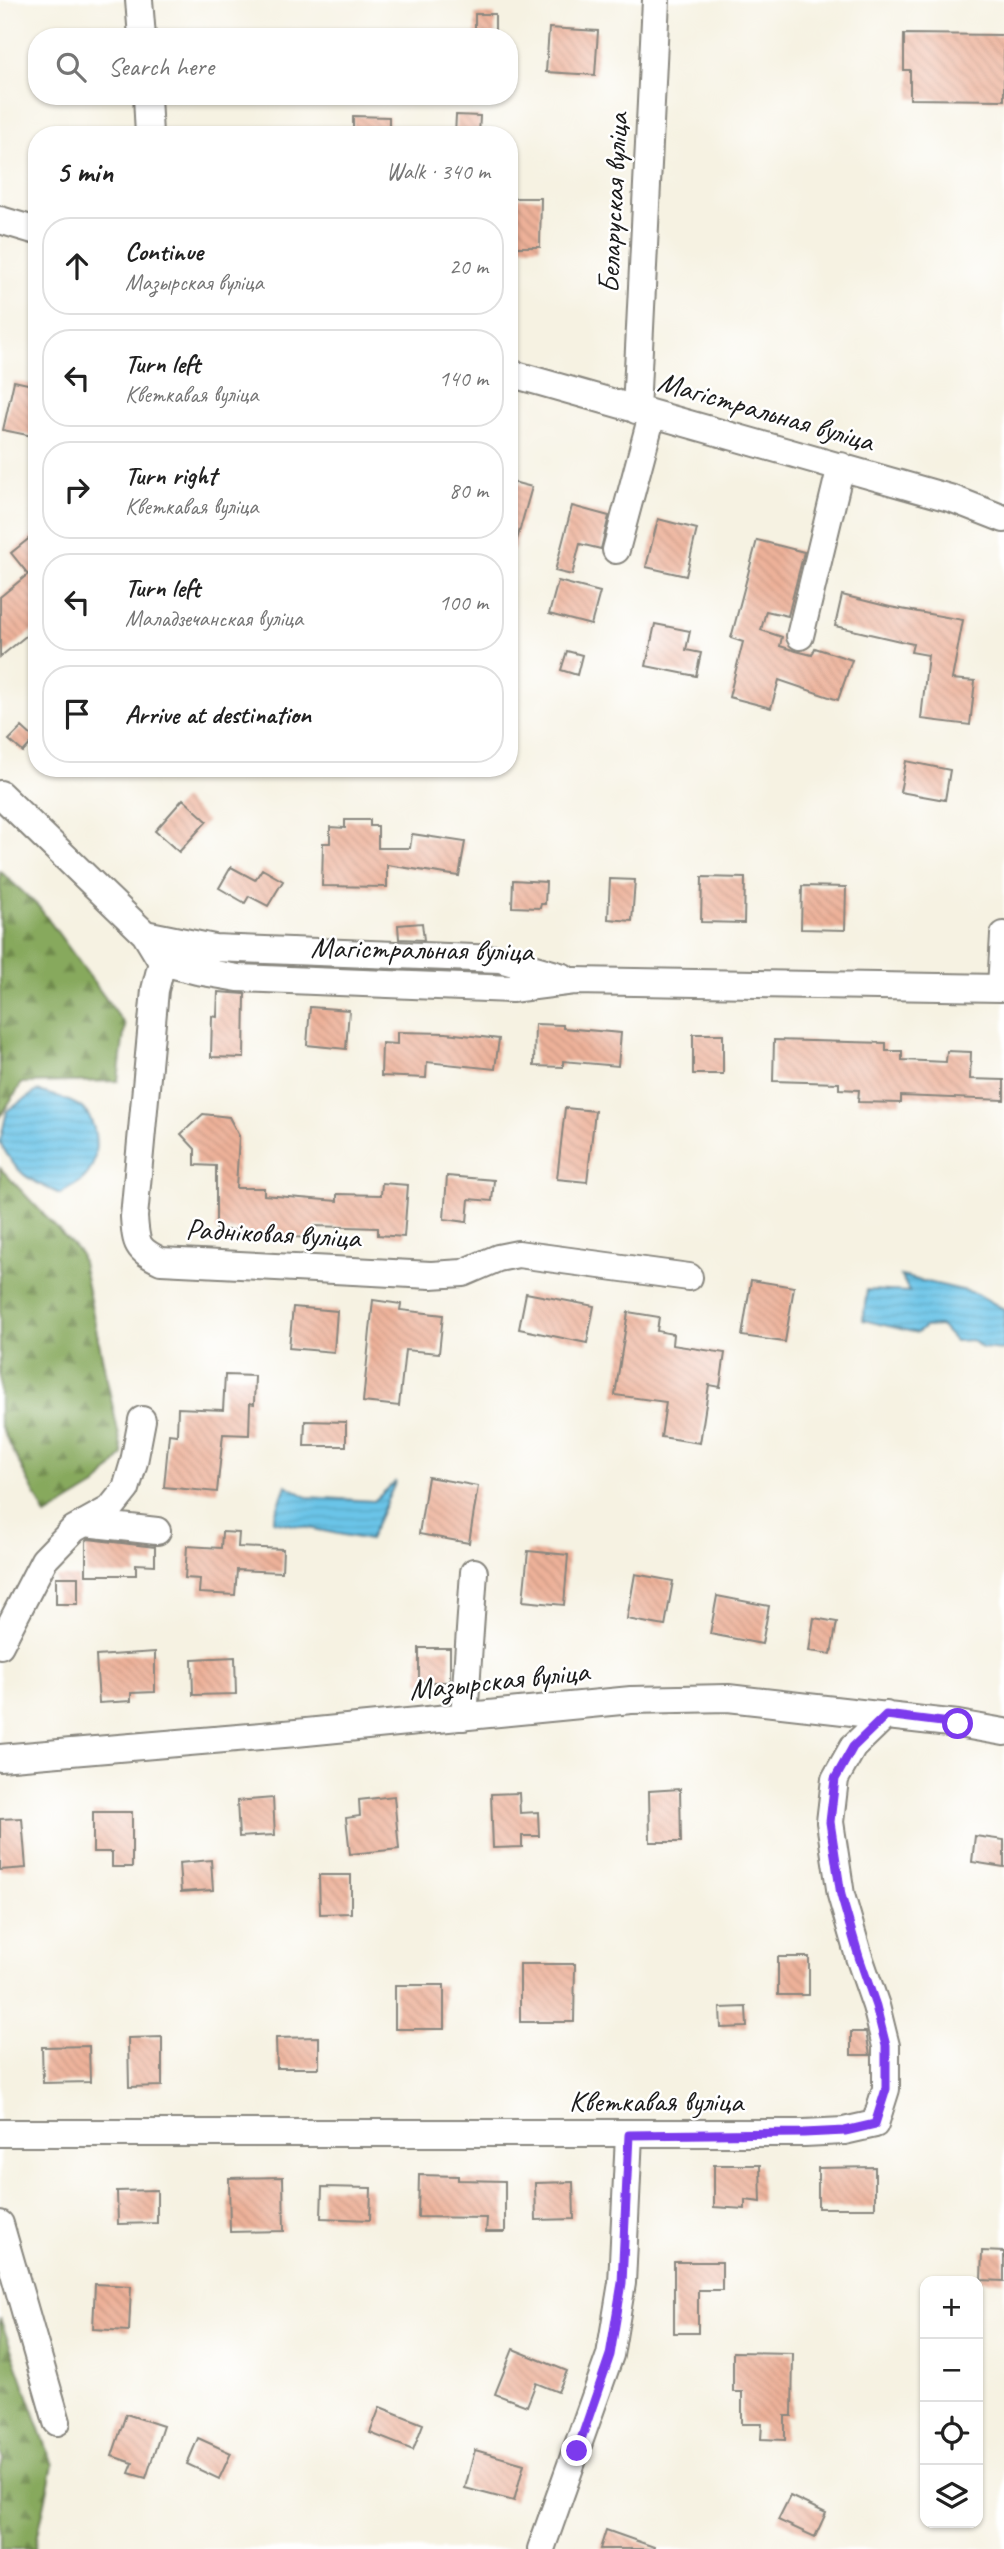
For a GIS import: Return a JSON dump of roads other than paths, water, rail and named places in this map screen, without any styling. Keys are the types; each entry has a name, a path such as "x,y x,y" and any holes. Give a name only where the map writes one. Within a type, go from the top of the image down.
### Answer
{"street":[{"path":"139,0 141,28"},
{"name":"Беларуская вуліца","path":"617,550 644,412 656,0"},
{"path":"147,105 149,126"},
{"path":"0,220 28,228"},
{"name":"Магістральная вуліца","path":"518,376 953,499 1004,519"},
{"path":"800,636 841,466"},
{"path":"0,794 145,934 162,962"},
{"path":"145,934 214,948 500,959 574,981"},
{"path":"1002,990 1004,935"},
{"name":"Магістральная вуліца","path":"162,962 238,978 511,989 574,981 1002,990"},
{"name":"Радніковая вуліца","path":"162,962 155,990 134,1217 136,1241 143,1252 161,1261 431,1275 463,1273 498,1258 518,1254 689,1277"},
{"path":"0,1644 44,1560 75,1529 110,1509 126,1489 142,1420"},
{"path":"85,1523 158,1531"},
{"path":"464,1717 474,1572"},
{"name":"Мазырская вуліца","path":"0,1758 631,1700 728,1698 886,1715 1004,1732"},
{"name":"Кветкавая вуліца","path":"0,2133 629,2135 804,2133 845,2131 875,2124 886,2089 886,2046 841,1895 830,1822 835,1779 853,1747 886,1715"},
{"path":"541,2549 610,2355 622,2283 629,2135"},
{"path":"0,2224 57,2421"}],"water":[{"path":"37,1091 79,1106 89,1116 93,1125 96,1144 93,1164 81,1181 60,1194 17,1169 0,1142 7,1111"},
{"path":"901,1276 975,1293 1004,1309 1004,1350 982,1348 972,1340 955,1341 941,1326 925,1327 917,1333 863,1320 867,1290 910,1292"},
{"path":"396,1481 369,1540 273,1521 286,1485 307,1497 374,1501"}]}
